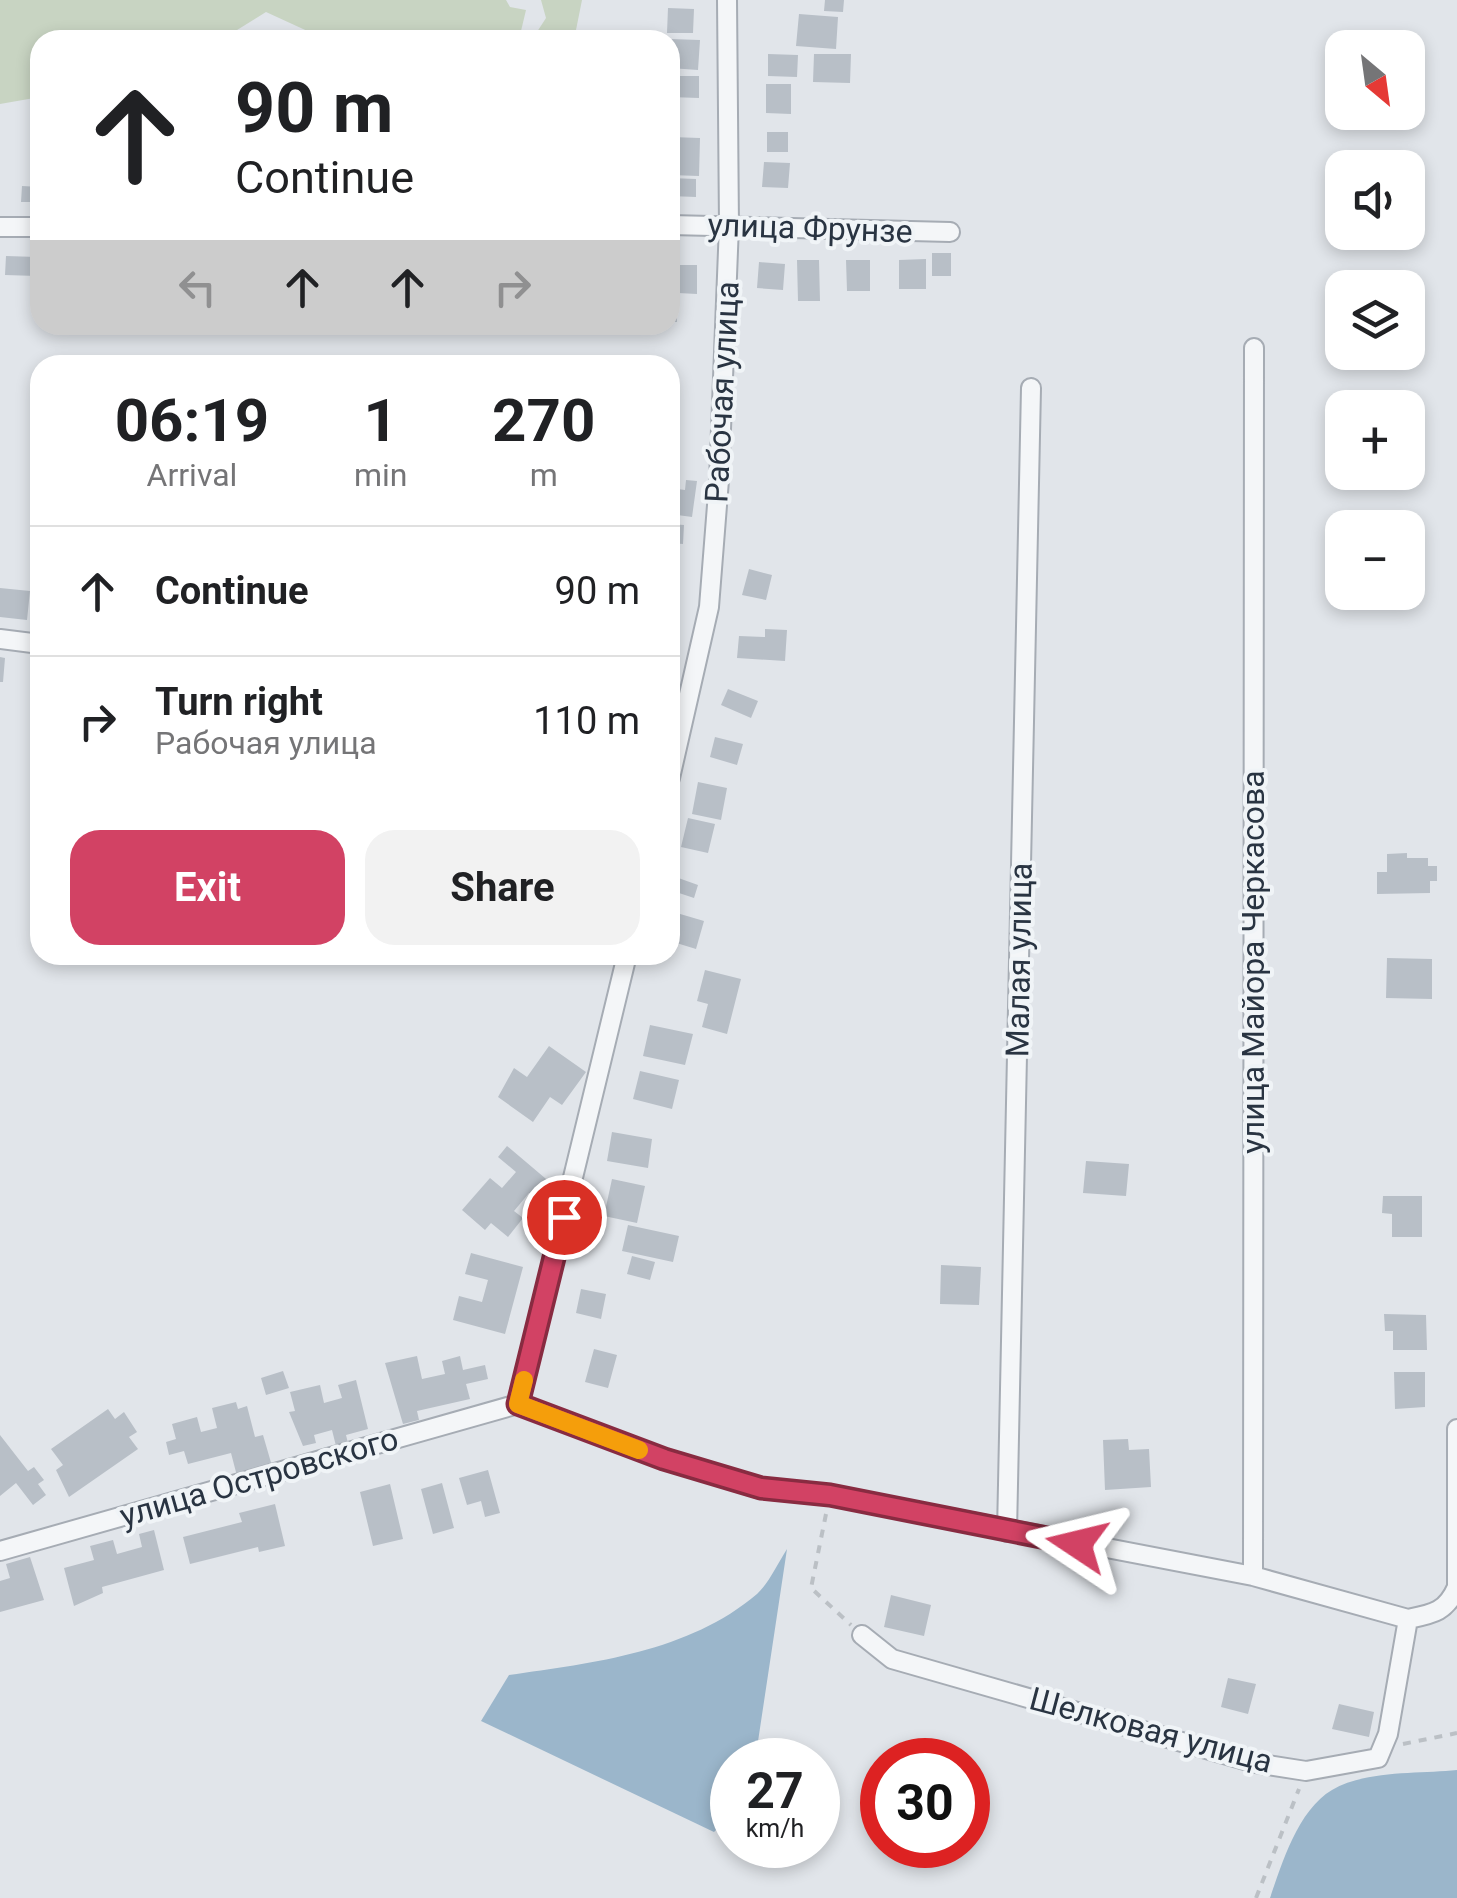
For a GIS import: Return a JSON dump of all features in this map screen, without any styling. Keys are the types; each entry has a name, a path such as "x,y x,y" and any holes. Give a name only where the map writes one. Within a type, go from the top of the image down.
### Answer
{"street":[{"name":"Рабочая улица","path":"680,733 708,607 720,480 729,224 726,0"},
{"name":"улица Фрунзе","path":"680,225 950,232"},
{"path":"0,227 30,227"},
{"name":"улица Майора Черкасова","path":"1252,1576 1254,348"},
{"name":"Малая улица","path":"1007,1532 1031,388"},
{"path":"0,640 30,643"},
{"path":"625,965 518,1404 616,1442 761,1488 830,1495 1252,1576 1408,1620 1437,1614 1449,1605 1457,1588 1457,1429"},
{"name":"улица Островского","path":"0,1551 518,1404"},
{"path":"1384,1747 1408,1620"},
{"name":"Шелковая улица","path":"862,1635 892,1658 1254,1763 1306,1771 1370,1762 1378,1758 1384,1747"}],"path":[{"path":"830,1495 811,1588 862,1635"},
{"path":"1384,1747 1457,1733"},
{"path":"1256,1898 1306,1771"}],"green space":[{"path":"0,0 506,0 510,7 526,10 521,30 305,30 266,12 237,30 30,30 30,99 0,104"},
{"path":"541,0 582,0 576,30 538,30 546,18"}],"water":[{"path":"787,1549 759,1738 710,1738 710,1830 481,1721 509,1675 606,1659 671,1642 730,1614 757,1594"},
{"path":"1457,1770 1457,1898 1270,1898 1301,1824 1332,1790 1376,1776"}],"building":[{"path":"825,0 844,0 843,12 824,11"},
{"path":"668,8 694,9 693,33 667,30"},
{"path":"799,14 838,17 836,49 796,46"},
{"path":"680,39 700,40 698,70 680,69"},
{"path":"768,54 798,55 797,77 768,76"},
{"path":"814,54 851,54 850,83 813,82"},
{"path":"680,76 699,76 699,98 680,97"},
{"path":"766,84 791,84 791,114 766,113"},
{"path":"767,132 788,132 788,152 767,152"},
{"path":"680,137 700,138 699,176 680,175"},
{"path":"764,162 790,163 788,188 762,187"},
{"path":"680,178 696,179 696,197 680,196"},
{"path":"22,186 30,186 30,202 21,202"},
{"path":"932,253 951,253 951,276 932,276"},
{"path":"6,256 30,257 30,276 5,275"},
{"path":"926,259 926,289 899,289 899,260"},
{"path":"797,260 819,260 820,301 798,301"},
{"path":"846,260 870,260 870,291 847,291"},
{"path":"759,262 785,264 783,290 757,288"},
{"path":"680,265 697,265 697,294 680,293"},
{"path":"686,480 697,481 692,517 680,515 680,489 685,490"},
{"path":"680,525 684,525 680,544"},
{"path":"749,569 772,575 766,600 742,595"},
{"path":"0,588 30,591 27,620 0,617"},
{"path":"765,629 787,630 785,661 737,658 739,636 765,637"},
{"path":"0,657 5,658 3,682 0,682"},
{"path":"728,689 758,701 751,718 721,705"},
{"path":"715,737 743,744 737,765 710,757"},
{"path":"698,782 727,788 721,820 692,814"},
{"path":"688,818 715,824 708,853 681,847"},
{"path":"1407,853 1407,858 1428,858 1428,866 1437,866 1437,881 1430,881 1430,893 1377,894 1377,872 1387,872 1387,854"},
{"path":"680,879 698,885 694,898 680,893"},
{"path":"680,914 704,921 696,949 680,944"},
{"path":"1387,958 1432,959 1432,999 1386,998"},
{"path":"705,970 741,979 727,1034 702,1027 708,1004 697,1001"},
{"path":"650,1025 693,1034 685,1065 643,1056"},
{"path":"549,1046 586,1072 562,1105 550,1097 533,1122 498,1097 514,1068 527,1077"},
{"path":"640,1071 679,1080 672,1109 633,1099"},
{"path":"612,1132 652,1139 648,1168 607,1161"},
{"path":"507,1146 552,1184 538,1200 529,1193 514,1211 523,1218 508,1237 491,1223 485,1230 462,1210 490,1178 502,1188 516,1172 498,1157"},
{"path":"1086,1161 1129,1164 1126,1196 1083,1193"},
{"path":"612,1179 645,1186 637,1223 604,1216"},
{"path":"1383,1196 1422,1196 1422,1237 1392,1237 1392,1214 1382,1213"},
{"path":"628,1225 679,1236 673,1262 622,1251"},
{"path":"471,1253 523,1267 505,1334 453,1320 459,1296 482,1302 488,1280 465,1274"},
{"path":"632,1256 655,1262 650,1280 627,1274"},
{"path":"941,1265 981,1267 979,1305 940,1304"},
{"path":"581,1289 606,1294 601,1319 576,1313"},
{"path":"1384,1314 1426,1315 1427,1350 1393,1350 1393,1331 1385,1331"},
{"path":"594,1349 617,1355 608,1388 585,1382"},
{"path":"417,1356 422,1379 445,1374 442,1361 460,1356 463,1370 485,1365 488,1379 466,1384 470,1399 417,1411 419,1420 403,1424 385,1363"},
{"path":"283,1371 289,1388 266,1395 261,1378"},
{"path":"1394,1372 1425,1372 1425,1407 1395,1409"},
{"path":"356,1380 368,1429 346,1435 349,1447 337,1450 332,1430 314,1435 316,1443 303,1446 289,1412 295,1411 290,1392 320,1385 324,1403 342,1398 338,1385"},
{"path":"236,1402 238,1409 247,1406 255,1437 263,1435 272,1466 237,1476 231,1453 188,1464 184,1451 169,1455 166,1442 176,1439 172,1424 197,1417 201,1432 217,1428 212,1408"},
{"path":"108,1409 115,1419 124,1412 137,1432 129,1437 138,1449 69,1497 56,1470 63,1465 51,1449"},
{"path":"0,1435 28,1471 34,1467 44,1480 38,1484 46,1495 33,1505 16,1483 0,1496"},
{"path":"1128,1439 1129,1450 1149,1449 1151,1487 1105,1490 1103,1440"},
{"path":"488,1470 500,1513 485,1517 481,1501 467,1505 459,1478"},
{"path":"442,1483 454,1528 433,1534 421,1489"},
{"path":"390,1484 403,1539 373,1546 360,1492"},
{"path":"275,1504 285,1546 259,1552 258,1547 190,1564 183,1537 242,1522 239,1513"},
{"path":"154,1530 164,1570 102,1587 103,1593 74,1606 64,1568 94,1560 90,1546 113,1540 117,1554 142,1547 139,1534"},
{"path":"30,1557 44,1600 0,1612 0,1581 10,1578 6,1564"},
{"path":"891,1595 931,1605 924,1636 884,1627"},
{"path":"1228,1678 1256,1684 1248,1714 1221,1707"},
{"path":"1339,1704 1374,1712 1369,1737 1332,1729"}],"slow traffic":[{"path":"524,1380 518,1404 639,1450"}],"route":[{"path":"564,1217 518,1404 664,1459 761,1488 830,1495 1077,1544"}]}
